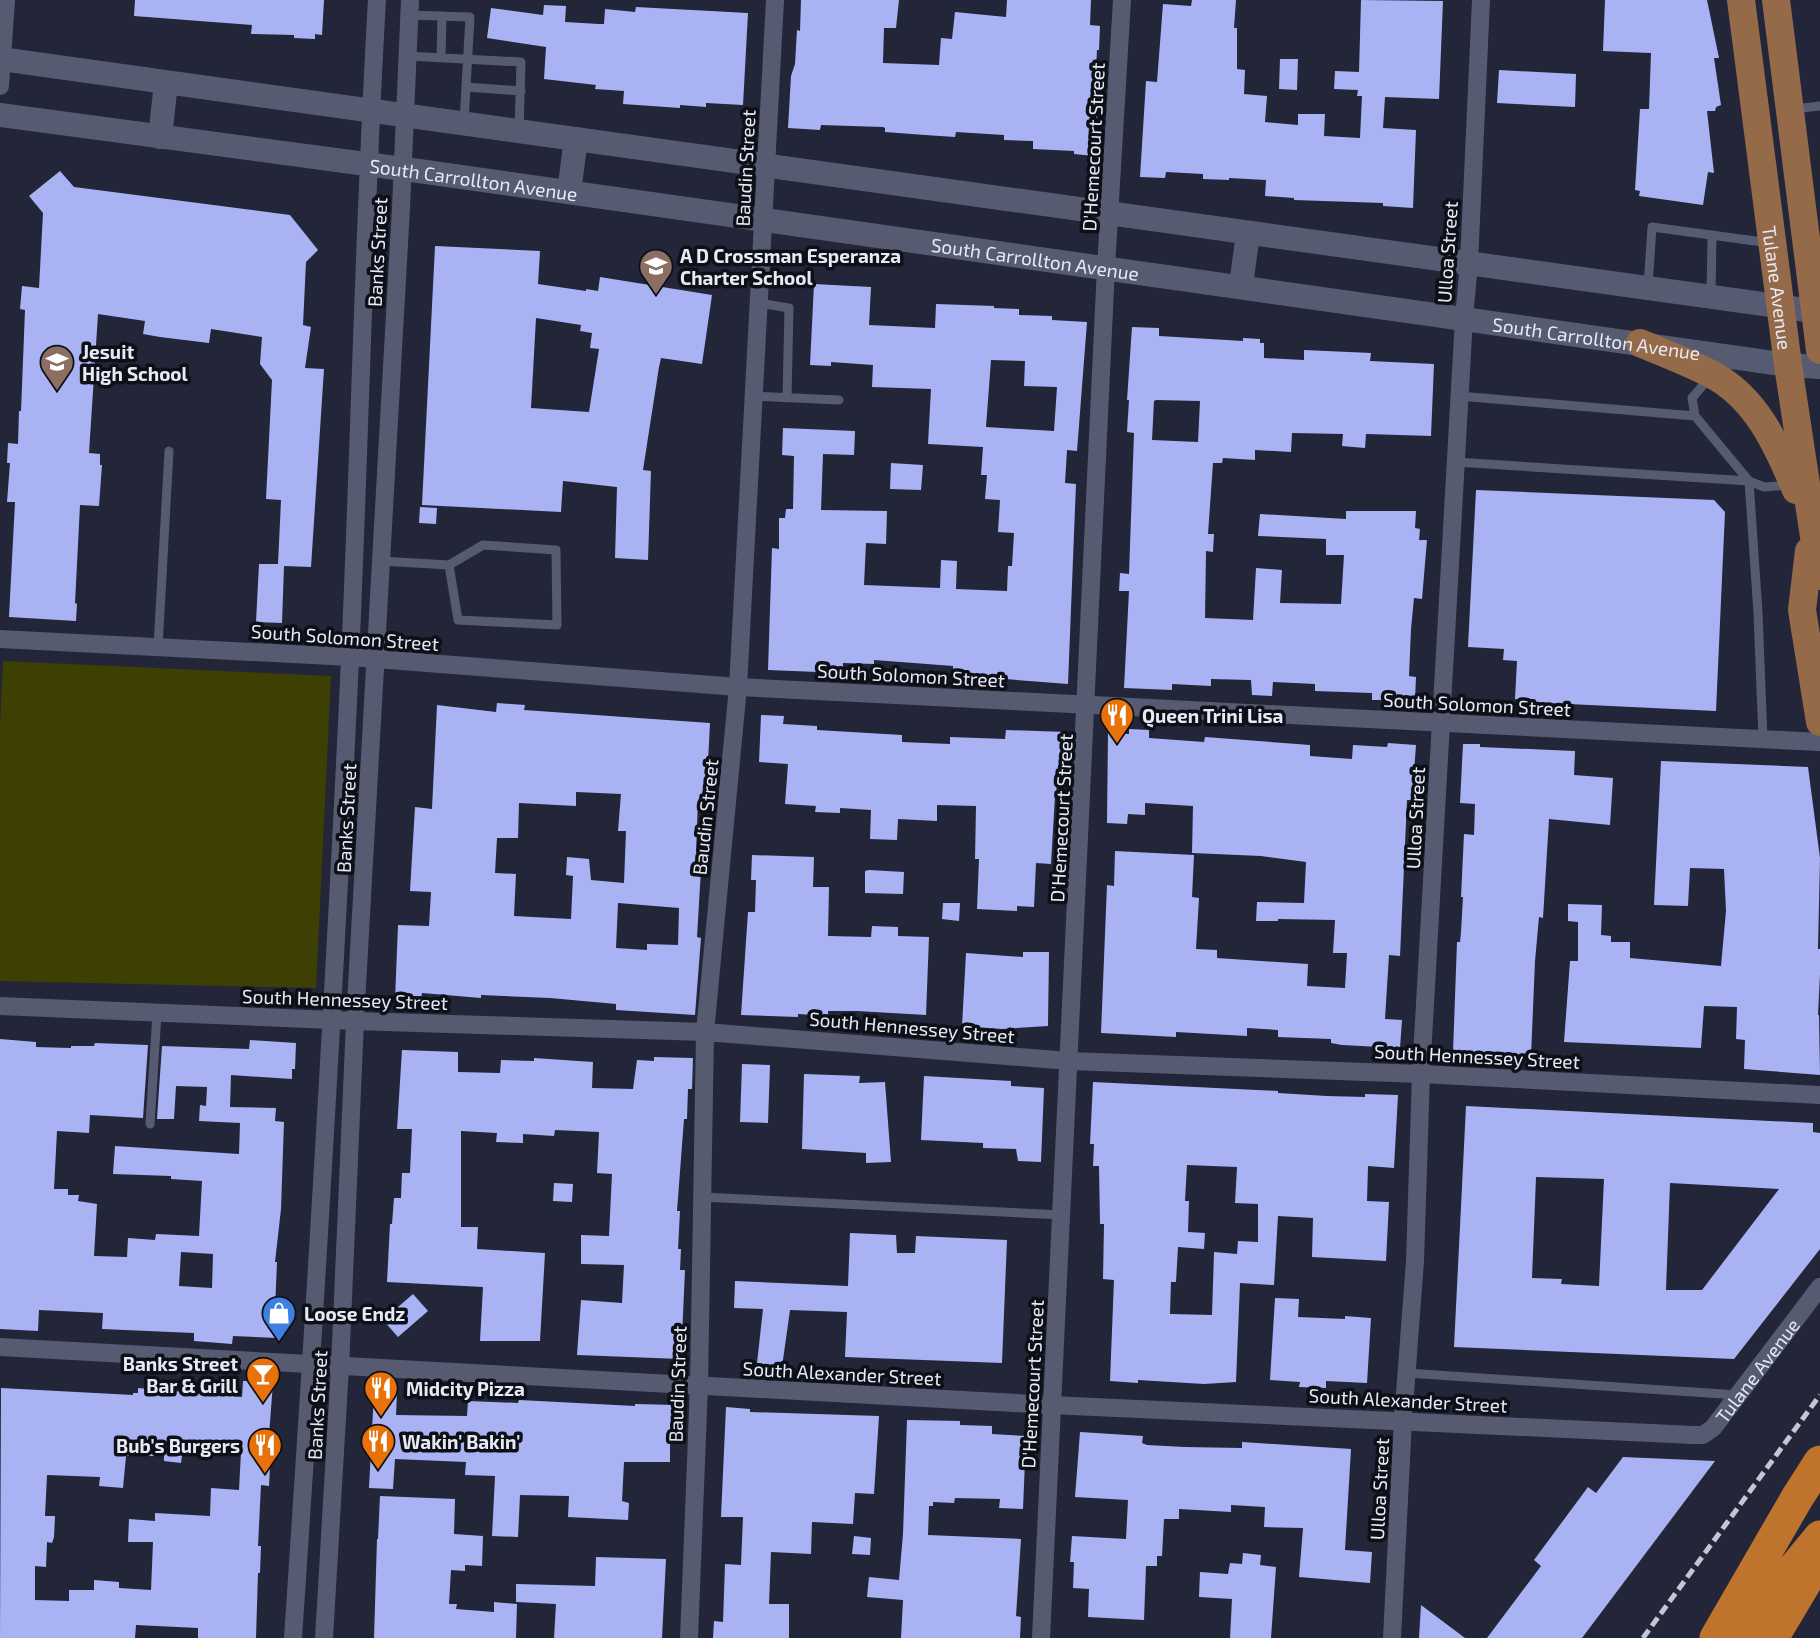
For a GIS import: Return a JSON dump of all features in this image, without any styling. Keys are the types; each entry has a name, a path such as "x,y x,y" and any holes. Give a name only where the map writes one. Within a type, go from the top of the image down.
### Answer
{"highway":[{"path":"1716,1638 1820,1462"},
{"path":"1708,1638 1820,1490"},
{"path":"1737,1638 1820,1537"},
{"path":"1772,1638 1820,1558"}],"main road":[{"name":"Tulane Avenue","path":"1741,0 1788,365 1820,576"},
{"name":"Tulane Avenue","path":"1776,0 1806,204 1820,350"},
{"path":"1,60 1817,311"},
{"path":"160,137 166,83"},
{"name":"South Carrollton Avenue","path":"0,115 763,219 1788,365 1820,367"},
{"path":"569,192 576,139"},
{"path":"1241,286 1248,233"},
{"path":"1640,343 1713,374 1740,394 1763,421 1794,485 1812,526 1802,610 1820,722"}],"street":[{"path":"0,86 6,0"},
{"name":"Banks Street","path":"293,1638 312,1366 350,657 377,0"},
{"name":"Baudin Street","path":"689,1638 699,1386 705,1032 738,687 775,0"},
{"name":"D'Hemecourt Street","path":"1041,1638 1106,267 1122,0"},
{"name":"Ulloa Street","path":"1392,1638 1403,1420 1415,1261 1421,1074 1459,396 1469,263 1481,0"},
{"name":"Banks Street","path":"324,1638 410,8"},
{"name":"South Solomon Street","path":"0,639 350,657 738,687 1820,742"},
{"name":"South Hennessey Street","path":"0,1006 705,1032 1070,1061 1421,1074 1820,1095"},
{"name":"Tulane Avenue","path":"1683,1434 1703,1435 1713,1428 1820,1287"},
{"name":"South Alexander Street","path":"0,1347 1052,1405 1683,1434"}],"lane":[{"path":"410,8 442,16 470,17 464,124"},
{"path":"441,58 442,16"},
{"path":"407,56 521,62 519,131"},
{"path":"466,88 521,91"},
{"path":"1790,109 1820,106"},
{"path":"1648,288 1652,227 1773,244"},
{"path":"1711,297 1712,235"},
{"path":"759,303 789,308 787,398"},
{"path":"1713,374 1692,398 1695,416 1749,481 1763,739"},
{"path":"753,396 839,400"},
{"path":"1459,396 1695,416"},
{"path":"158,647 169,451"},
{"path":"1456,462 1749,481 1764,487 1794,485"},
{"path":"381,561 449,565 484,545 556,550 557,625 458,620 449,565"},
{"path":"150,1124 157,1013"},
{"path":"702,1197 1062,1215"},
{"path":"1407,1373 1738,1395"}],"shaded area":[{"path":"3,661 331,676 316,988 0,981 0,725"}],"building":[{"path":"135,0 324,0 322,35 315,34 315,39 294,38 294,35 251,34 252,25 134,16"},
{"path":"801,0 899,0 896,28 884,28 883,63 939,65 941,38 952,39 955,12 1006,17 1007,0 1091,0 1090,25 1100,26 1094,105 1098,106 1094,156 1074,154 1074,151 1033,149 1033,141 1004,140 1004,135 956,132 955,137 885,132 883,127 821,125 820,130 788,128 791,76 795,64 797,30 800,31"},
{"path":"1192,0 1236,0 1234,28 1237,28 1237,69 1245,70 1244,94 1267,96 1265,122 1298,125 1298,114 1325,114 1324,136 1360,138 1362,96 1357,96 1358,90 1334,89 1335,71 1359,72 1361,0 1443,1 1439,99 1385,97 1383,128 1416,130 1413,208 1383,206 1383,203 1294,200 1265,196 1266,180 1203,179 1203,174 1166,172 1165,178 1140,177 1146,81 1157,82 1163,4 1191,6"},
{"path":"1605,0 1707,0 1719,58 1714,58 1721,105 1716,107 1715,111 1707,111 1714,173 1708,172 1703,205 1639,196 1640,191 1635,190 1640,109 1649,109 1651,53 1603,51"},
{"path":"544,5 566,6 565,22 599,24 604,24 605,9 635,12 636,7 748,13 743,105 706,103 706,107 680,105 680,108 623,104 624,91 595,89 596,85 544,79 546,47 487,38 491,8 543,15"},
{"path":"1280,59 1298,59 1297,90 1279,89"},
{"path":"1499,70 1576,74 1575,107 1497,103"},
{"name":"Jesuit High School","path":"60,171 74,187 290,215 318,250 306,262 303,325 311,327 305,368 324,369 311,567 284,566 282,623 256,622 259,564 278,564 281,500 266,499 272,380 260,364 262,337 211,329 209,343 160,337 143,334 145,321 98,314 89,453 100,454 102,465 99,506 80,505 76,621 9,617 15,502 7,502 10,463 7,463 8,443 18,444 25,310 20,309 22,286 39,288 43,213 29,196"},
{"path":"435,246 540,251 538,284 598,291 600,277 712,295 702,364 661,358 643,470 651,471 648,560 615,558 617,487 563,481 561,512 422,505","holes":["536,318 581,325 580,331 592,333 590,348 599,349 589,412 531,408"]},
{"path":"814,284 871,287 869,325 935,328 936,304 994,306 1019,309 1019,315 1052,316 1052,320 1087,322 1077,451 1067,450 1065,483 1076,484 1068,684 953,675 953,666 874,660 874,664 843,663 843,673 768,670 772,548 779,549 779,518 785,518 786,509 793,509 794,456 782,455 783,428 855,431 854,455 823,454 821,510 887,511 886,544 866,543 864,585 940,588 941,560 957,561 956,589 1007,591 1008,566 1012,566 1014,533 998,532 1000,500 985,499 987,475 981,475 983,447 928,444 931,389 872,387 873,365 831,362 831,366 810,365","holes":["991,360 1025,361 1024,386 1057,387 1054,431 986,427"]},
{"path":"1132,327 1159,328 1159,336 1243,341 1243,338 1260,339 1260,343 1264,343 1264,358 1304,360 1304,350 1371,353 1370,361 1434,364 1431,436 1366,434 1365,448 1342,446 1343,434 1292,433 1291,452 1255,450 1255,460 1223,458 1222,463 1213,463 1208,534 1214,534 1213,552 1206,551 1205,618 1253,620 1256,568 1282,570 1280,603 1341,604 1344,555 1326,555 1326,539 1258,536 1260,514 1346,519 1346,511 1416,511 1415,528 1420,529 1419,540 1427,540 1422,599 1414,598 1411,629 1409,676 1416,677 1415,700 1372,700 1372,693 1315,691 1315,684 1273,682 1272,696 1252,695 1251,680 1211,679 1211,686 1172,684 1172,690 1124,688 1129,591 1119,591 1120,573 1129,574 1134,433 1127,432","holes":["1154,401 1200,401 1198,442 1152,440"]},
{"path":"891,463 923,465 921,490 890,489"},
{"path":"1476,490 1714,500 1725,512 1716,711 1526,702 1527,700 1515,699 1517,661 1503,660 1504,649 1468,647"},
{"path":"420,507 437,508 436,524 419,523"},
{"path":"497,703 525,705 524,710 710,723 706,801 698,801 696,852 702,852 697,937 701,938 695,1015 616,1010 616,1004 550,998 481,995 481,998 422,993 421,1001 395,1000 398,925 429,926 431,892 410,891 415,807 432,809 437,705 496,712","holes":["576,792 621,794 618,831 626,831 624,883 591,880 589,859 567,857 566,875 573,876 571,919 514,916 516,874 495,873 497,838 518,838 519,803 576,806","618,903 679,908 678,945 647,944 647,950 616,948"]},
{"path":"761,715 784,716 783,724 817,726 817,730 902,735 902,742 950,744 950,737 1005,739 1006,730 1066,732 1064,766 1058,765 1051,864 1036,863 1034,907 1017,906 1017,911 977,909 979,859 975,859 976,806 937,805 937,821 898,819 897,840 870,839 871,810 840,808 840,813 815,812 816,806 785,804 788,764 759,762"},
{"path":"1129,729 1149,730 1149,738 1204,742 1205,737 1310,745 1310,756 1352,759 1353,745 1416,745 1412,800 1407,800 1400,956 1389,955 1385,1019 1402,1020 1400,1048 1342,1045 1331,1043 1331,1039 1278,1037 1278,1030 1247,1028 1247,1036 1176,1032 1176,1037 1101,1033 1107,885 1114,886 1115,851 1194,855 1192,897 1199,898 1196,949 1217,950 1217,958 1308,964 1307,986 1345,988 1347,953 1333,953 1335,920 1256,921 1257,902 1304,903 1306,862 1261,856 1192,853 1193,806 1145,803 1145,815 1128,814 1127,824 1107,823 1108,733 1129,734"},
{"path":"1463,744 1575,751 1574,775 1613,778 1610,825 1549,819 1543,918 1539,917 1535,961 1531,1056 1453,1052 1457,942 1460,942 1463,897 1464,834 1474,835 1475,804 1460,803"},
{"path":"1661,761 1808,767 1820,858 1820,1075 1744,1069 1745,1040 1736,1039 1737,1007 1704,1006 1701,1048 1564,1042 1570,961 1578,961 1578,922 1568,921 1568,904 1602,905 1601,935 1611,936 1611,942 1630,942 1630,958 1721,966 1726,911 1724,869 1690,868 1688,906 1654,905"},
{"path":"752,855 814,857 813,887 829,887 828,936 871,937 872,926 898,927 898,936 929,937 926,1015 828,1011 828,1016 741,1015 748,912 755,912 756,880 751,880"},
{"path":"865,871 904,872 903,894 865,893"},
{"path":"943,903 960,903 959,921 942,919"},
{"path":"1023,952 1049,952 1048,1026 1002,1029 962,1026 966,953 1023,957"},
{"path":"0,1039 36,1042 36,1047 71,1048 94,1046 95,1043 148,1045 143,1118 90,1115 89,1133 57,1131 54,1189 68,1189 68,1195 79,1195 78,1201 97,1204 94,1256 127,1257 128,1238 155,1240 156,1234 199,1236 202,1181 171,1179 171,1176 113,1174 115,1146 239,1154 240,1123 199,1121 200,1105 206,1106 207,1087 176,1086 174,1119 157,1119 162,1046 249,1049 250,1040 296,1043 292,1079 231,1075 230,1107 276,1108 275,1121 284,1122 281,1209 275,1262 275,1310 279,1310 277,1338 233,1336 232,1344 194,1341 194,1333 102,1329 103,1313 39,1310 38,1331 0,1329","holes":["181,1252 213,1254 212,1288 179,1286"]},
{"path":"402,1050 458,1052 458,1072 500,1073 501,1060 534,1061 534,1058 593,1062 592,1088 633,1089 637,1060 654,1061 654,1057 693,1058 692,1089 688,1089 687,1119 684,1119 677,1211 680,1211 680,1270 685,1270 681,1359 577,1355 581,1300 622,1303 624,1265 581,1264 581,1235 609,1236 612,1174 597,1173 599,1132 555,1130 554,1136 523,1134 523,1143 496,1142 497,1133 461,1131 461,1227 478,1227 477,1249 545,1253 540,1341 480,1341 483,1287 387,1282 394,1198 401,1198 402,1173 410,1173 412,1129 397,1129"},
{"path":"742,1064 770,1065 768,1123 740,1122"},
{"path":"804,1074 860,1076 859,1083 885,1082 891,1162 866,1163 866,1153 802,1149"},
{"path":"924,1076 1011,1081 1011,1086 1044,1088 1041,1162 1018,1161 1016,1149 983,1148 983,1143 921,1140"},
{"path":"1093,1082 1327,1096 1398,1095 1394,1168 1368,1166 1367,1201 1389,1202 1386,1261 1312,1257 1313,1218 1278,1216 1274,1285 1240,1283 1236,1382 1204,1384 1110,1381 1114,1280 1103,1279 1104,1224 1100,1224 1099,1166 1093,1166 1094,1144 1090,1144","holes":["1187,1165 1237,1167 1235,1203 1258,1204 1258,1242 1238,1241 1237,1254 1214,1252 1212,1315 1170,1314 1171,1282 1176,1282 1178,1247 1204,1249 1205,1233 1188,1232 1189,1201 1185,1201"]},
{"path":"1466,1106 1813,1123 1813,1132 1820,1133 1820,1249 1734,1359 1454,1347","holes":["1536,1177 1604,1179 1599,1286 1561,1284 1562,1279 1532,1278","1670,1183 1779,1189 1702,1290 1666,1290"]},
{"path":"554,1183 573,1184 572,1202 553,1201"},
{"path":"850,1233 896,1235 897,1253 915,1253 916,1236 1007,1240 1002,1363 845,1357 847,1312 790,1310 782,1367 757,1363 763,1309 734,1308 735,1281 848,1286"},
{"path":"413,1294 428,1311 398,1337 383,1320"},
{"path":"1275,1298 1299,1299 1298,1317 1371,1318 1367,1383 1326,1381 1326,1388 1299,1387 1300,1382 1270,1380"},
{"path":"243,1381 273,1383 268,1448 271,1448 269,1486 261,1485 256,1638 198,1638 198,1628 136,1625 135,1638 0,1638 1,1388 133,1395 138,1393 138,1388 242,1397","holes":["183,1448 241,1452 239,1490 211,1488 210,1516 155,1513 155,1521 129,1519 128,1542 153,1542 151,1590 119,1588 119,1582 94,1580 94,1590 69,1590 69,1601 35,1600 35,1566 46,1567 47,1542 52,1543 54,1537 55,1516 45,1516 47,1475 100,1477 99,1486 123,1488 126,1456 164,1456 164,1461 181,1463"]},
{"path":"374,1392 397,1393 396,1415 467,1416 468,1401 677,1405 677,1437 670,1437 670,1462 624,1462 622,1501 629,1503 628,1520 568,1517 569,1496 520,1495 518,1537 492,1536 495,1476 465,1475 466,1462 395,1459 393,1489 369,1488"},
{"path":"726,1407 750,1409 750,1412 879,1416 874,1494 855,1493 853,1524 812,1522 811,1554 771,1552 769,1604 789,1604 789,1638 713,1638 714,1621 723,1622 725,1564 741,1565 743,1517 721,1517"},
{"path":"907,1420 960,1421 960,1425 992,1426 992,1434 1026,1436 1023,1509 999,1508 1000,1499 955,1498 954,1503 933,1502 933,1506 929,1506 928,1535 1021,1539 1016,1616 1021,1617 1020,1638 901,1638 903,1600 867,1597 869,1577 899,1580"},
{"path":"1080,1432 1143,1436 1142,1443 1147,1445 1242,1448 1242,1442 1351,1449 1345,1550 1372,1552 1370,1583 1299,1577 1303,1528 1264,1527 1265,1507 1231,1505 1231,1512 1179,1509 1179,1519 1164,1519 1162,1556 1157,1556 1157,1566 1146,1566 1144,1620 1088,1617 1089,1589 1073,1588 1074,1562 1070,1562 1072,1536 1126,1539 1128,1500 1075,1497"},
{"path":"1623,1457 1715,1461 1582,1638 1487,1638 1541,1566 1534,1560 1588,1487 1596,1493"},
{"path":"380,1496 455,1499 454,1534 483,1536 482,1566 465,1565 465,1571 451,1570 449,1604 457,1604 456,1609 494,1612 494,1602 517,1604 516,1638 374,1638"},
{"path":"854,1536 871,1538 870,1555 852,1554"},
{"path":"1243,1553 1261,1555 1260,1565 1276,1567 1271,1638 1230,1638 1232,1599 1199,1597 1200,1572 1228,1574 1230,1563 1242,1564"},
{"path":"596,1557 666,1559 662,1638 554,1638 556,1604 516,1602 516,1584 595,1586"},
{"path":"1421,1605 1465,1638 1419,1638"}],"railway":[{"path":"1643,1638 1820,1395"}],"place":[{"name":"A D Crossman Esperanza Charter School","path":"656,296"},
{"name":"Jesuit High School","path":"57,392"},
{"name":"Queen Trini Lisa","path":"1117,745"},
{"name":"Loose Endz","path":"279,1343"},
{"name":"Banks Street Bar & Grill","path":"263,1404"},
{"name":"Midcity Pizza","path":"381,1418"},
{"name":"Wakin' Bakin'","path":"378,1471"},
{"name":"Bub's Burgers","path":"265,1475"}]}
